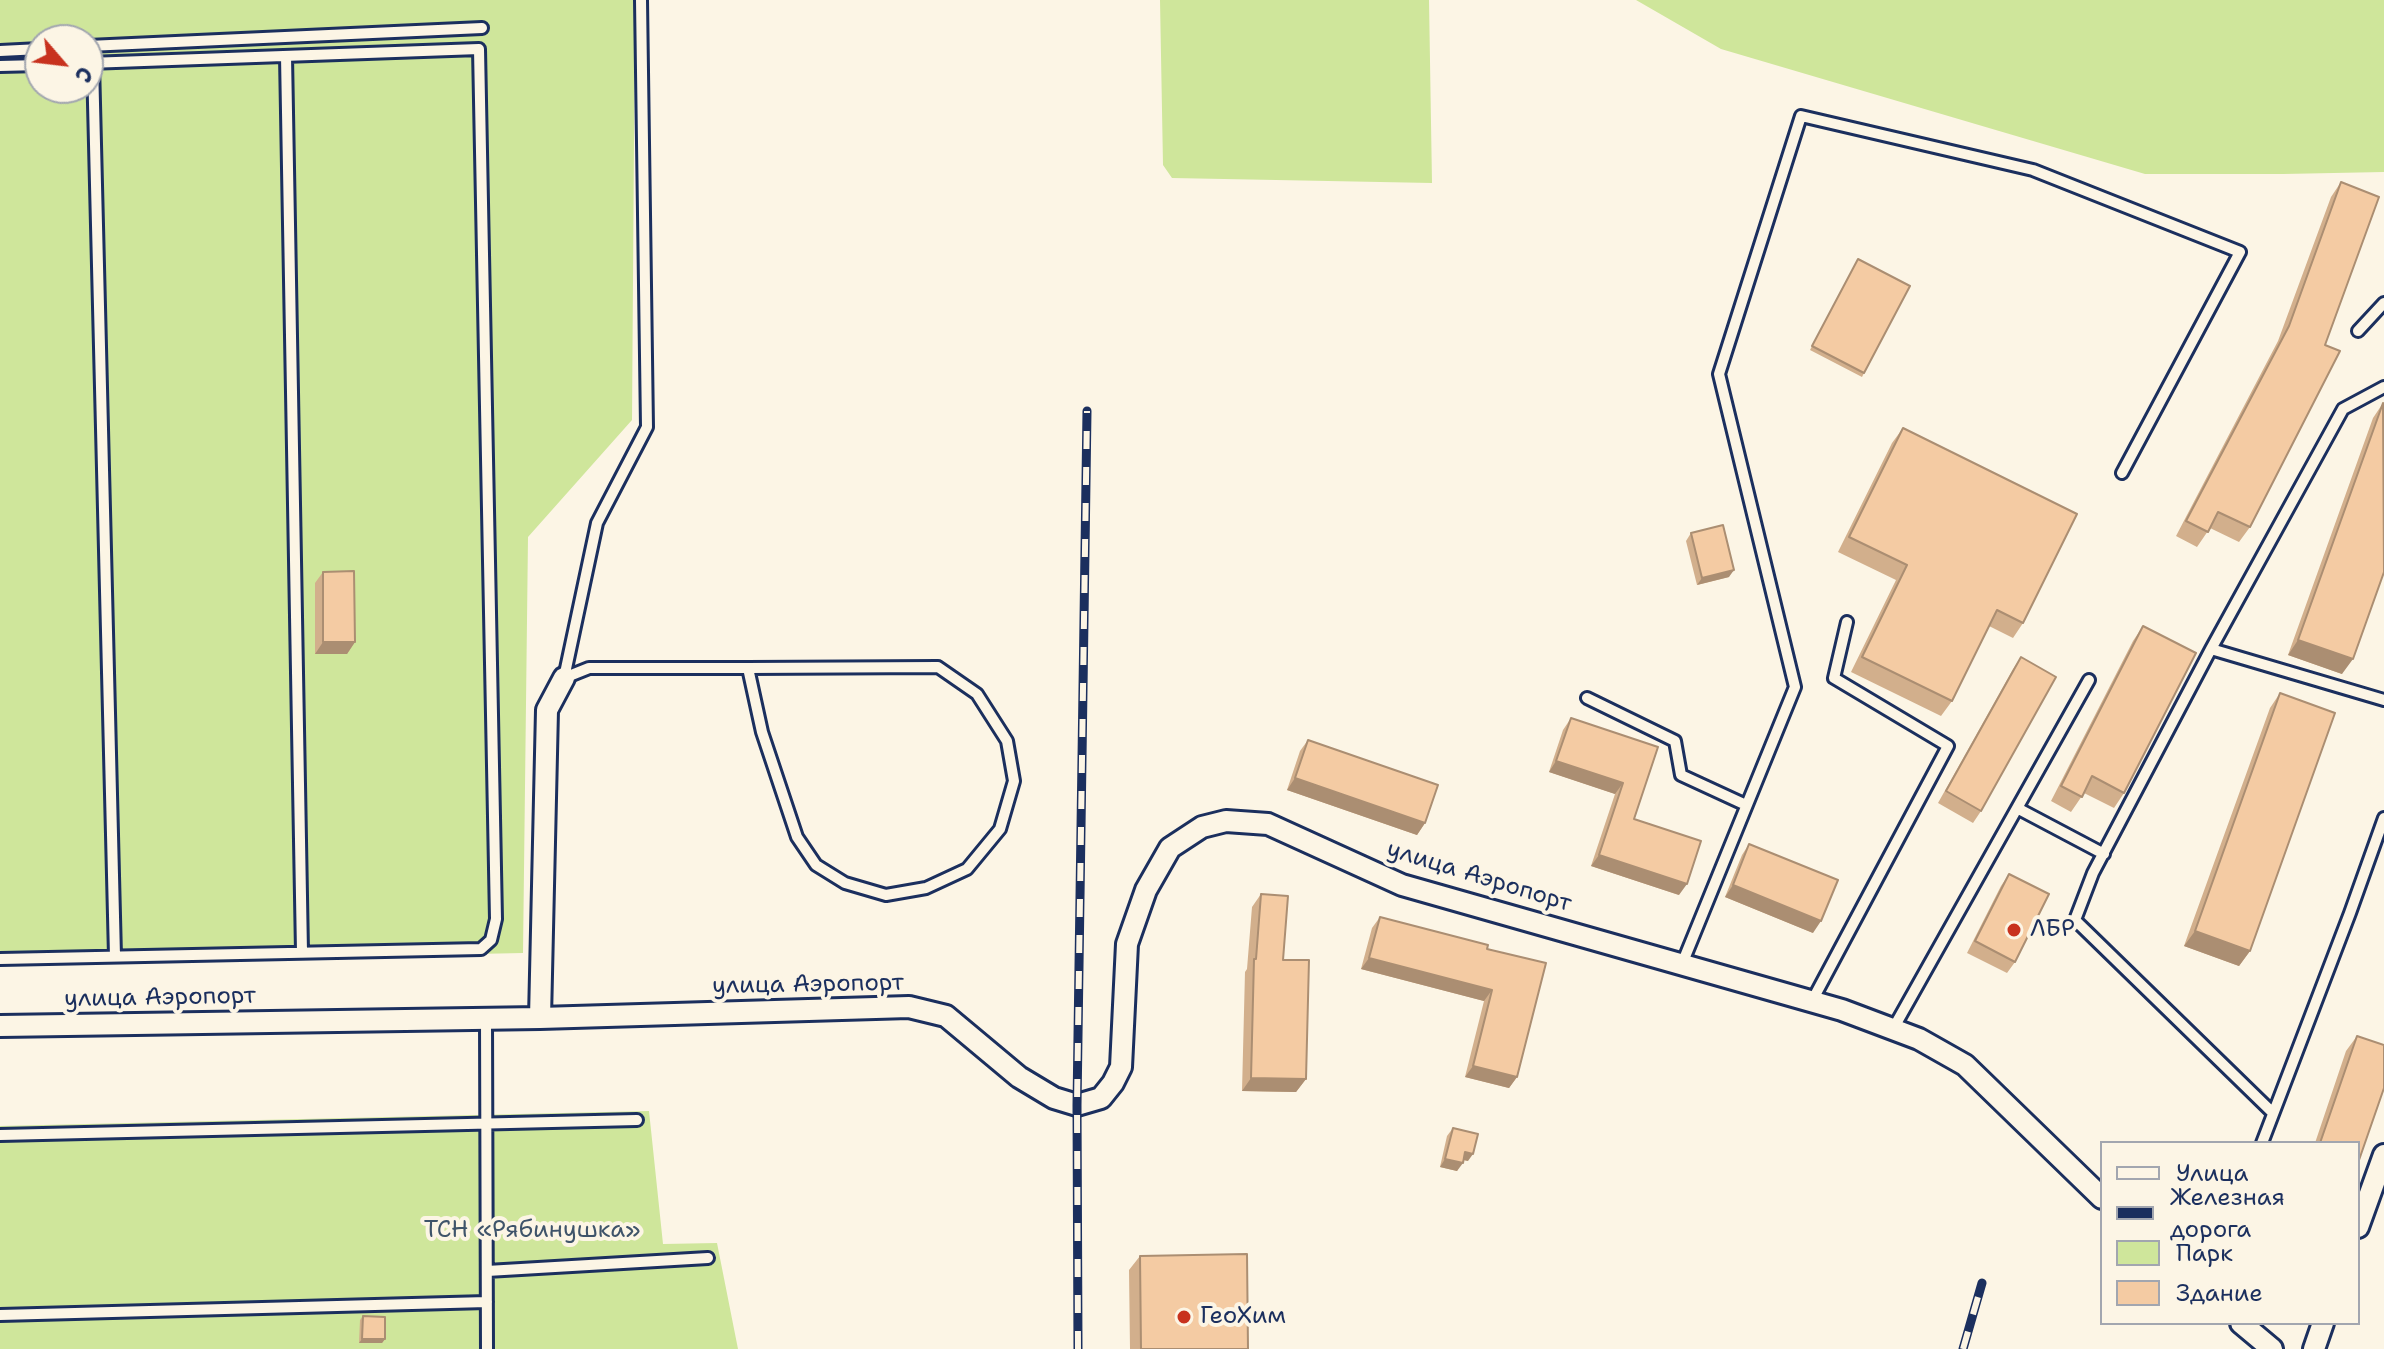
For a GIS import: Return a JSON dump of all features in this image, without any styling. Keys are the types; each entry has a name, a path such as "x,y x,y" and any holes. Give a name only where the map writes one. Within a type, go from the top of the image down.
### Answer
{"street":[{"path":"540,1018 547,710 564,678"},
{"name":"улица Аэропорт","path":"0,1026 540,1018 909,1007 946,1016 1019,1077 1054,1098 1077,1105 1101,1098 1121,1067 1127,944 1146,890 1170,848 1202,827 1226,821 1268,824 1402,885 1812,1001 1919,1039 1965,1065 2100,1196"},
{"path":"2360,1221 2384,1155"},
{"path":"2243,1325 2272,1349"},
{"path":"2314,1349 2322,1325"}],"lane":[{"path":"564,678 597,523 647,427 641,0"},
{"path":"104,45 482,28"},
{"path":"0,959 481,949 491,940 496,919 479,49 104,63"},
{"path":"0,51 24,50"},
{"path":"286,56 302,952"},
{"path":"0,66 24,65"},
{"path":"92,104 115,956"},
{"path":"1682,964 1795,687 1719,374 1801,116 2033,170 2240,252 2122,473"},
{"path":"2358,331 2384,303"},
{"path":"2273,1113 2075,920 2093,873 2343,409 2384,387"},
{"path":"1812,1001 1948,746 1834,678 1847,622"},
{"path":"2211,649 2384,700"},
{"path":"564,678 589,668 938,667 977,694 1007,741 1014,781 1000,829 967,869 926,888 886,895 845,883 816,865 797,837 762,732 748,668"},
{"path":"1893,1029 2089,680"},
{"path":"1587,698 1675,741 1681,775 1746,805"},
{"path":"2017,808 2104,854"},
{"path":"2263,1141 2384,818"},
{"path":"486,1019 487,1349"},
{"path":"0,1135 637,1120"},
{"path":"487,1271 708,1258"},
{"path":"0,1315 487,1302"}],"green space":[{"path":"0,0 635,0 632,420 528,537 523,953 0,964"},
{"path":"1160,0 1429,0 1432,183 1172,178 1163,165"},
{"path":"1636,0 2384,0 2384,172 2145,174 1721,49"},
{"name":"ТСН «Рябинушка»","path":"649,1111 663,1244 717,1243 738,1349 0,1349 0,1126"}],"building":[{"path":"2341,182 2379,197 2325,345 2340,351 2250,527 2218,512 2208,532 2186,521 2289,326"},
{"path":"1858,259 1910,286 1864,373 1812,346"},
{"path":"2383,403 2384,572 2353,659 2298,640"},
{"path":"1903,428 2077,514 2023,623 1997,610 1952,701 1862,657 1907,565 1849,537"},
{"path":"1723,525 1734,570 1702,578 1691,533"},
{"path":"354,571 355,642 323,642 323,572"},
{"path":"2143,626 2196,653 2124,793 2092,776 2082,797 2061,786"},
{"path":"2021,657 2056,677 1981,811 1946,791"},
{"path":"2280,693 2335,713 2250,951 2195,931"},
{"path":"1571,718 1658,747 1634,819 1701,841 1687,884 1599,855 1623,783 1556,761"},
{"path":"1308,740 1438,785 1425,823 1295,778"},
{"path":"1749,844 1838,880 1821,921 1733,885"},
{"path":"2009,874 2049,894 2015,962 1975,941"},
{"path":"1261,894 1288,896 1283,960 1309,960 1306,1079 1251,1078 1254,959"},
{"path":"1380,917 1546,963 1517,1077 1473,1066 1492,990 1369,958"},
{"path":"2357,1036 2384,1045 2384,1088 2360,1157 2360,1141 2321,1141"},
{"path":"1453,1128 1478,1134 1473,1154 1465,1152 1463,1163 1445,1159"},
{"path":"1247,1254 1248,1349 1141,1349 1140,1256"},
{"path":"363,1316 385,1317 385,1339 362,1339"}],"railway":[{"path":"1078,1349 1077,1105 1087,411"},
{"path":"1963,1349 1982,1283"}],"place":[{"name":"ЛБР","path":"2014,930"},
{"name":"ГеоХим","path":"1184,1317"}]}
